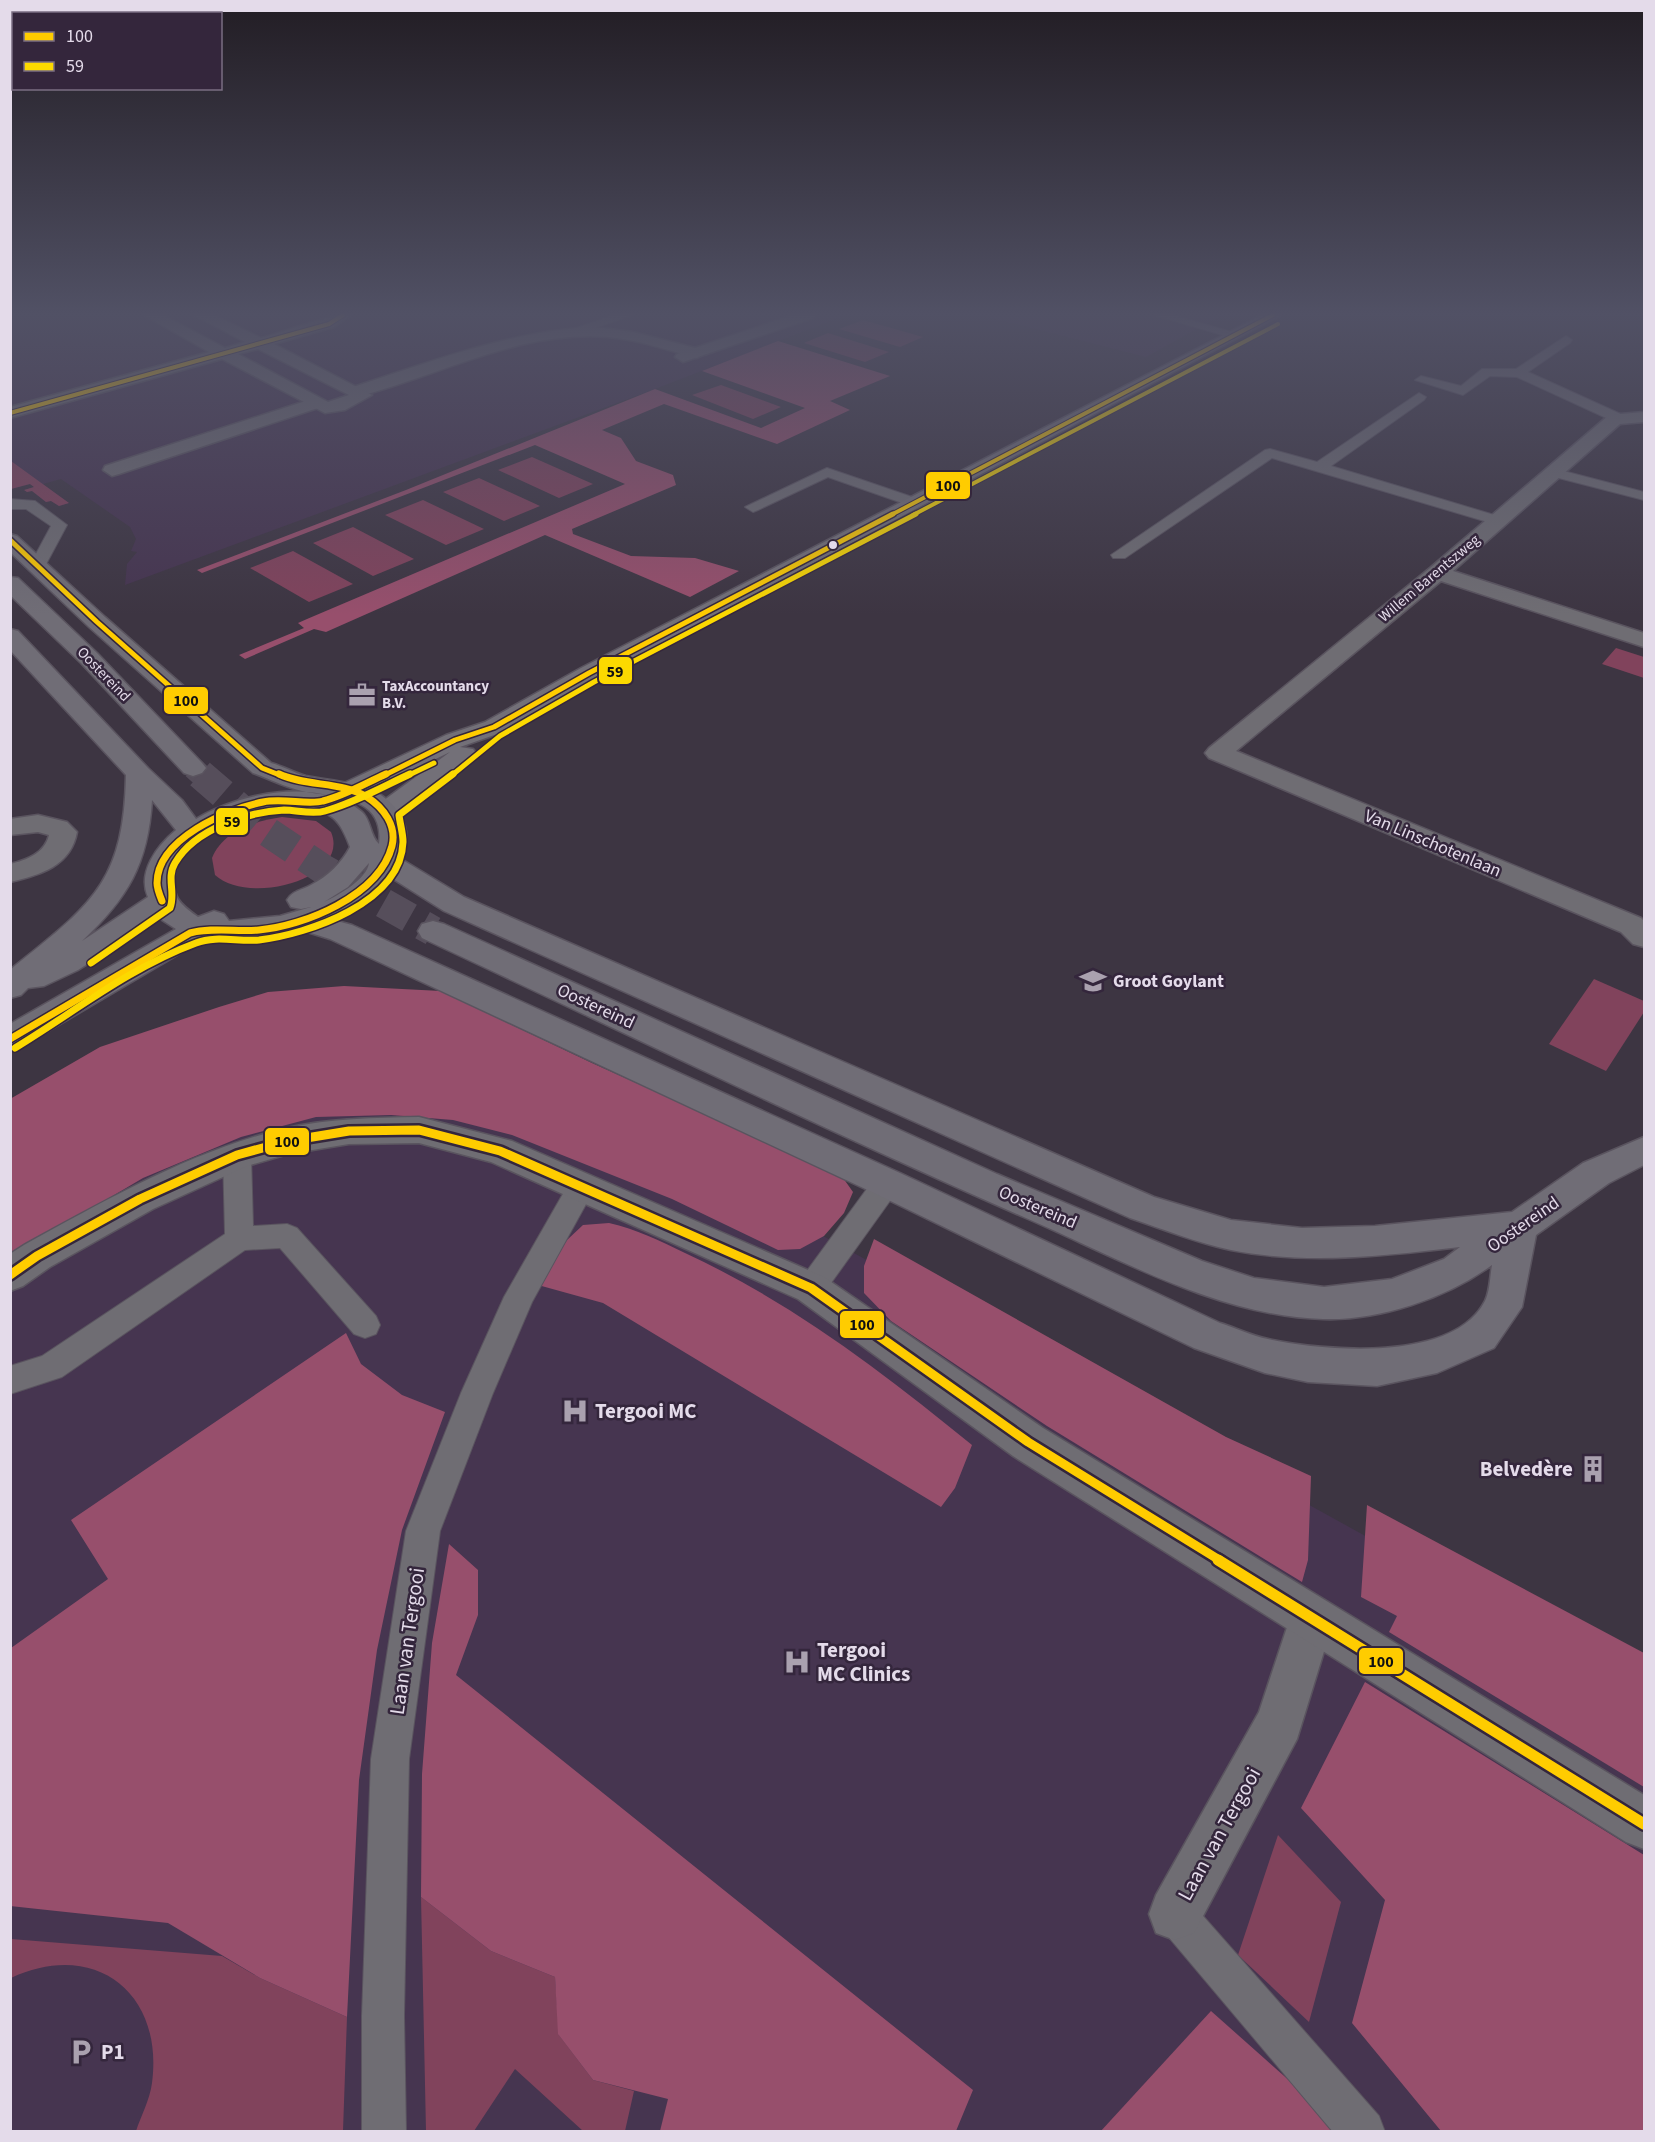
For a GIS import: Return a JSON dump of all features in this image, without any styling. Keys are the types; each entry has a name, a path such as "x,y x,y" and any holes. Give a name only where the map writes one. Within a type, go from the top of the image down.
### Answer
{"main road":[{"path":"10,540 97,622 262,768 262,780 271,789 305,795 346,811 363,831 375,855 374,880 357,895 304,921 252,930 232,931 187,924 173,915 162,901 157,884 161,866 173,848 191,832 236,809 305,795 351,789 455,740 494,727 589,672 1081,415"},
{"name":"Oostereind","path":"10,583 89,658 193,768"},
{"path":"10,636 139,774 173,806 191,832"},
{"path":"386,812 469,750 494,727"},
{"path":"10,988 90,916 118,883 139,822 139,774"},
{"path":"10,1039 152,955 237,910 291,903 323,890 349,870 395,841 392,825 386,812 371,799 351,789"},
{"path":"304,921 341,932 887,1183 1208,1336 1265,1356 1308,1364 1377,1368 1437,1356 1480,1336 1503,1307 1519,1226 1366,1240 1294,1243 1230,1235 1143,1208 454,904 375,855"},
{"path":"10,988 70,964 116,935 162,901"},
{"name":"Oostereind","path":"433,931 984,1184 1191,1273 1254,1294 1324,1303 1394,1295 1457,1270 1596,1173 1644,1150"}],"street":[{"path":"112,470 279,415"},
{"name":"Willem Barentszweg","path":"1218,753 1438,573 1496,520 1615,419 1644,417"},
{"path":"1438,573 1644,640"},
{"name":"Van Linschotenlaan","path":"1218,753 1631,925 1644,937"},
{"path":"10,827 44,824 57,827 63,832 63,840 55,853 34,867 10,873"},
{"path":"10,1275 37,1256 140,1199 237,1155 288,1142 349,1131 419,1130 500,1151 811,1288 1028,1442 1644,1824"},
{"name":"Laan van Tergooi","path":"1175,1914 1280,1722 1311,1619"}],"lane":[{"path":"1319,468 1394,415"},
{"path":"1611,415 1620,419"},
{"path":"1119,555 1270,453 1496,520"},
{"path":"753,507 827,472 913,502"},
{"path":"1552,472 1644,496"},
{"path":"10,504 30,504 59,525 39,565"},
{"path":"237,1155 239,1239"},
{"path":"811,1288 887,1183"},
{"name":"Laan van Tergooi","path":"384,2132 383,2016 390,1759 423,1531 477,1393 519,1297 582,1186"},
{"path":"10,1380 51,1367 239,1239 287,1236 364,1325"},
{"name":"Laan van Tergooi","path":"1175,1914 1363,2132"}],"shaded area":[{"path":"11,415 585,415 125,585 127,564 137,552 131,551 136,539 130,527 61,479 43,484 69,503 59,506 51,501 46,502 32,491 24,490 34,487 30,484 11,489"},
{"path":"591,415 638,415 602,430 621,438 636,461 673,475 676,485 572,529 573,534 631,556 695,558 739,571 690,597 545,535 326,632 314,629 245,659 239,655 304,628 298,623 307,619 625,484 535,445 202,573 197,570 406,490"},
{"path":"695,415 726,415 761,428 790,415 839,415 777,444"},
{"path":"743,415 762,415 753,419"},
{"path":"532,457 593,484 559,498 498,470"},
{"path":"11,461 69,503 59,506 51,501 46,502 32,491 24,490 34,487 30,484 11,489"},
{"path":"479,478 540,506 504,521 443,492"},
{"path":"423,500 484,529 446,545 385,515"},
{"path":"353,527 414,559 373,576 313,543"},
{"path":"293,551 353,584 309,602 250,568"},
{"path":"1616,648 1644,657 1644,678 1602,664"},
{"path":"282,817 316,821 331,832 333,849 326,863 312,874 293,883 271,887 250,888 230,884 215,875 212,858 217,849 232,834 261,821"},
{"path":"1594,979 1644,1001 1644,1012 1606,1071 1549,1044"},
{"path":"344,986 441,991 592,1063 841,1175 853,1192 844,1213 824,1236 800,1249 778,1250 672,1199 512,1135 453,1120 391,1115 316,1117 241,1137 143,1178 11,1256 10,1099 100,1047 268,992"},
{"name":"Tergooi MC","path":"67,1103 565,1114 825,1237 1454,1585 1644,1682 1644,2131 11,2131 10,1135"},
{"path":"609,1223 657,1240 762,1293 870,1365 972,1445 955,1488 941,1507 603,1303 538,1285 567,1240 583,1225"},
{"path":"874,1239 1226,1437 1311,1476 1308,1560 1302,1582 1047,1426 891,1321 864,1293 864,1266"},
{"path":"346,1333 361,1364 402,1395 445,1412 402,1530 377,1650 359,1780 347,2017 260,1978 168,1923 10,1906 11,1648 108,1579 71,1520"},
{"path":"1367,1505 1644,1653 1644,1787 1389,1632 1397,1616 1361,1597"},
{"path":"449,1544 478,1570 478,1615 456,1675 973,2090 956,2131 660,2131 668,2099 593,2080 558,2034 555,1977 491,1951 421,1897 422,1774 432,1643"},
{"path":"1365,1682 1644,1855 1644,2131 1441,2131 1352,2023 1385,1900 1301,1808"},
{"path":"1278,1835 1341,1902 1309,2022 1238,1955"},
{"path":"421,1897 491,1951 555,1977 559,2035 593,2080 634,2091 625,2131 583,2131 515,2069 474,2131 426,2131"},
{"path":"11,1939 222,1956 260,1978 347,2017 343,2131 136,2131 151,2089 153,2051 147,2023 135,2000 117,1982 95,1970 70,1965 41,1968 11,1978"},
{"path":"1211,2011 1336,2122 1333,2132 1100,2132"}],"tunnel":[{"path":"193,768 202,776"},
{"path":"200,774 265,830 323,869 433,931"}],"transit line":[{"name":"100","path":"162,901 157,884 161,866 173,848 191,832 213,819 262,802 288,799 321,802 394,771 455,740 494,727 589,673 1082,415"},
{"name":"59","path":"15,1048 151,964 196,943 210,940 259,940 283,936 336,918 361,904 382,887 396,867 403,843 399,815 475,758 500,736 594,682 1104,415"},
{"name":"100","path":"10,540 97,622 262,768 296,781 362,794 389,817 394,836 389,855 377,874 338,905 317,916 283,927 251,931 207,930 190,933 10,1039"},
{"name":"59","path":"91,963 170,908 172,903 170,879 175,863 192,845 217,828 261,813 290,810 326,811 434,763"},
{"name":"100","path":"10,1275 37,1256 140,1199 237,1155 288,1141 349,1131 419,1130 500,1151 811,1288 1028,1442 1644,1824"}],"place":[{"name":"TaxAccountancy B.V.","path":"362,695"},
{"name":"Groot Goylant","path":"1093,981"},
{"name":"Tergooi MC","path":"575,1411"},
{"name":"Belvedère","path":"1593,1469"},
{"name":"Tergooi MC Clinics","path":"797,1662"},
{"name":"P1","path":"81,2052"}]}
